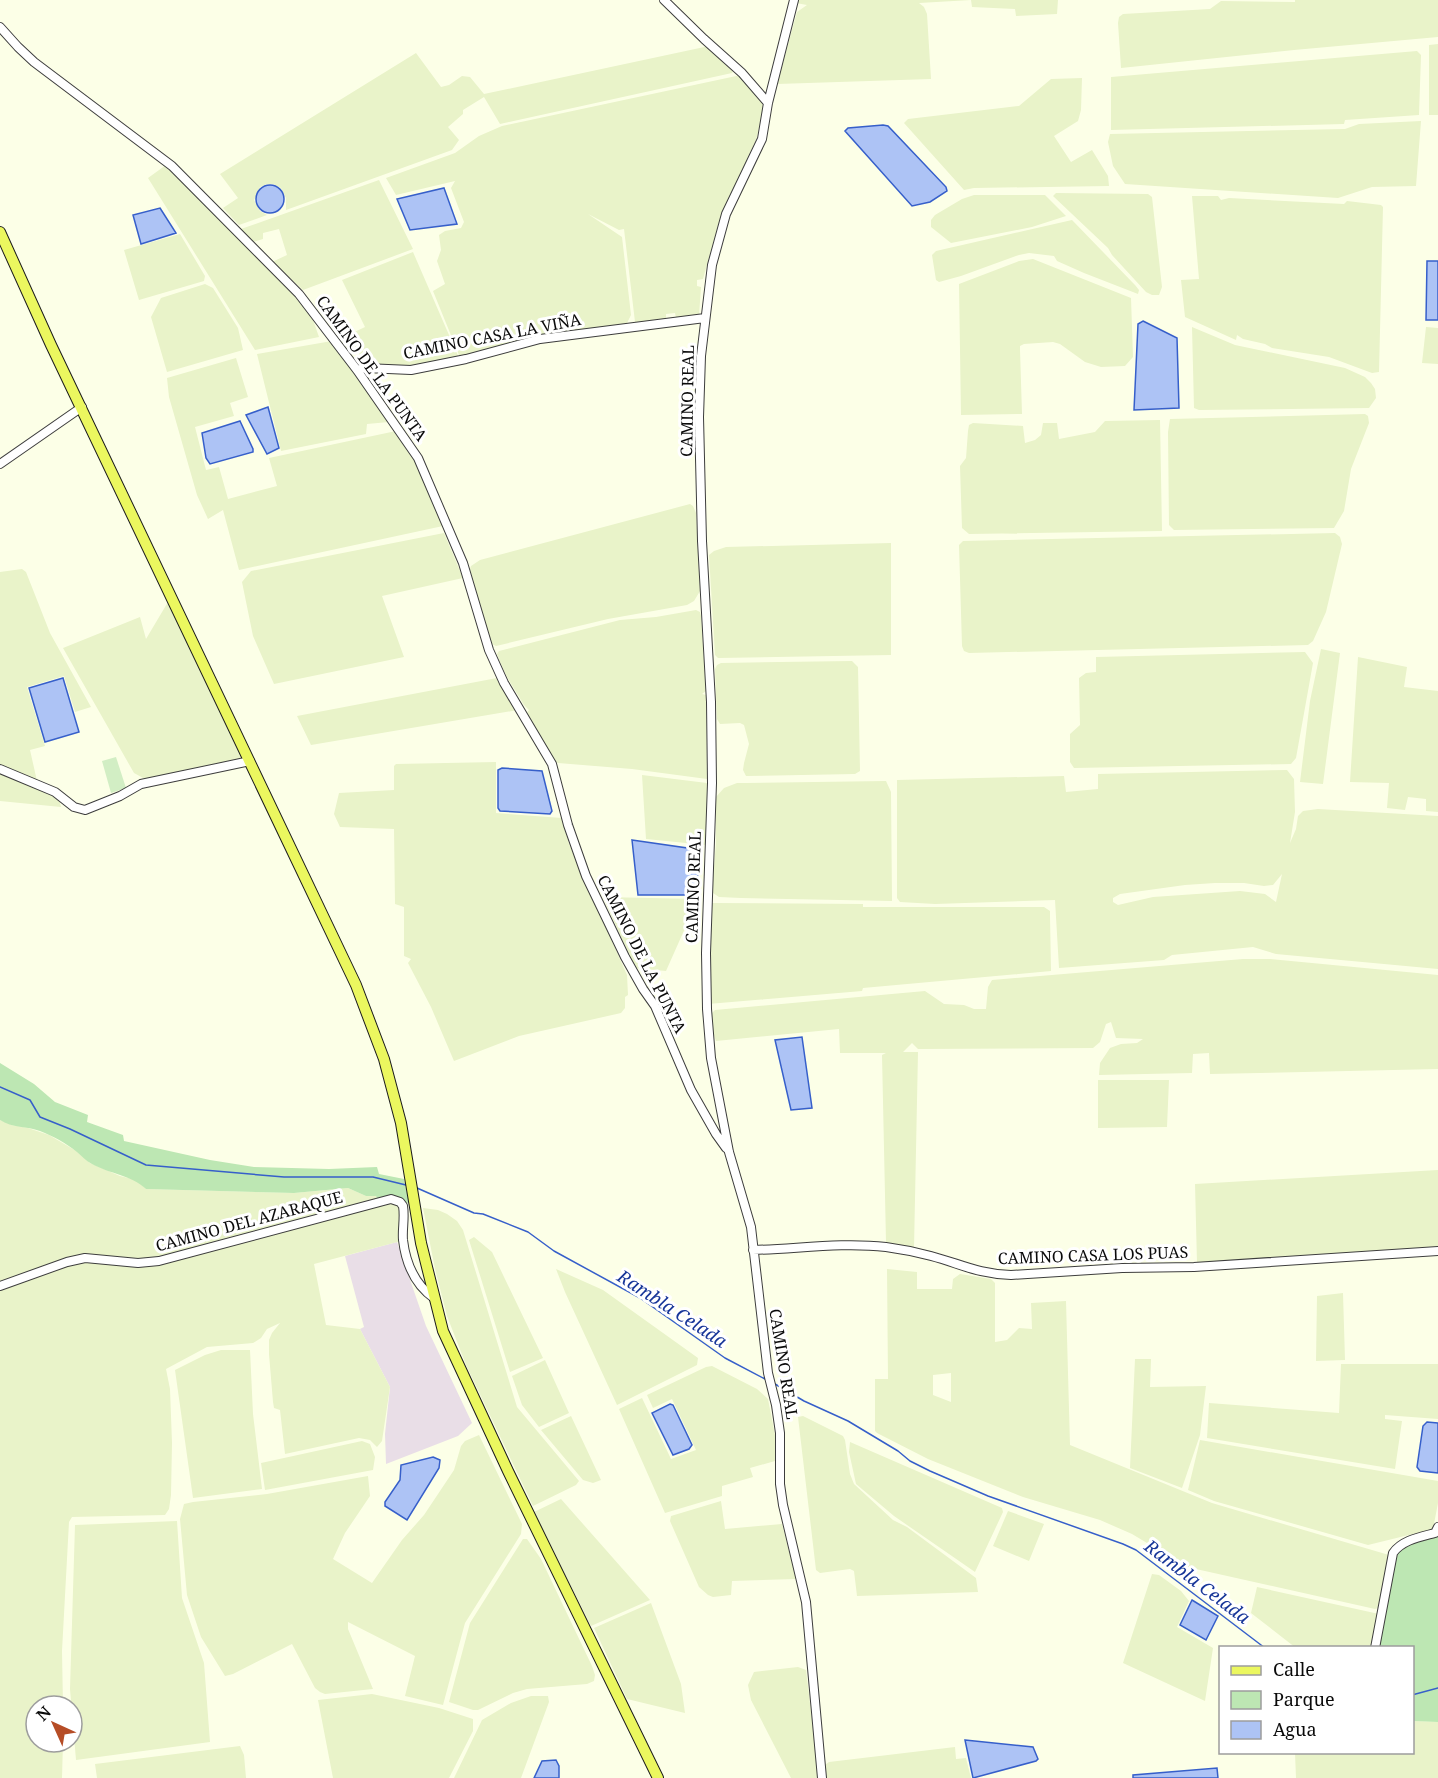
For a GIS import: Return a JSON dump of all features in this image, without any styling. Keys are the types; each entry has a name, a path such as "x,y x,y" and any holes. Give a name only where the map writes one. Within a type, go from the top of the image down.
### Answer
{"main road":[{"path":"0,232 51,345 373,1024 402,1123 421,1244 443,1332 658,1778"}],"street":[{"path":"664,0 744,75 768,103"},
{"name":"CAMINO REAL","path":"794,0 768,103 762,139 726,214 712,265 705,318 699,417 712,783 706,953 711,1058 729,1152 751,1227 769,1380 780,1433 780,1484 806,1602 822,1778"},
{"name":"CAMINO DE LA PUNTA","path":"0,27 34,62 149,147 194,187 299,294 357,370 418,458 463,563 489,650 504,682 552,764 568,825 586,876 625,957 655,1006 691,1090 729,1152"},
{"name":"CAMINO CASA LA VIÑA","path":"357,370 365,368 411,370 466,359 540,339 705,318"},
{"path":"0,464 82,407"},
{"path":"0,769 55,792 81,810 120,796 141,784 250,761"},
{"name":"CAMINO DEL AZARAQUE","path":"0,1286 67,1262 85,1258 138,1263 159,1261 391,1199 400,1202 403,1206 404,1241 413,1276 421,1289 435,1299"},
{"name":"CAMINO CASA LOS PUAS","path":"753,1250 838,1244 886,1247 931,1256 970,1269 1011,1275 1122,1268 1194,1267 1438,1251"},
{"path":"1375,1646 1393,1553 1397,1547 1405,1543 1435,1533 1438,1527"}],"shaded area":[{"path":"397,1242 426,1326 472,1423 458,1436 386,1464 385,1434 390,1387 360,1329 364,1327 345,1256"}],"green space":[{"path":"798,0 971,0 919,3 927,14 931,79 777,84 797,12 807,5 796,3"},
{"path":"971,0 1058,0 1057,14 1016,16 1015,9 972,7"},
{"path":"1295,0 1438,0 1438,37 1121,68 1118,23 1119,17 1123,14 1210,9 1221,1 1295,2"},
{"path":"1438,44 1438,115 1429,115 1429,45"},
{"path":"709,46 734,68 732,73 500,124 484,97 463,110 463,114 448,127 459,140 452,150 286,210 286,198 281,188 267,184 260,187 254,200 260,211 267,215 239,225 223,208 238,198 220,174 416,53 441,87 449,85 462,76 470,77 484,94"},
{"path":"1417,51 1421,55 1419,115 1345,120 1344,124 1111,130 1111,77"},
{"path":"741,75 762,99 763,110 757,137 719,222 703,279 697,280 697,286 701,287 699,316 676,318 675,313 666,314 666,320 635,322 624,229 619,230 588,214 622,237 631,315 626,325 461,360 433,291 445,284 437,261 441,250 439,235 445,231 461,228 464,222 451,188 455,181 396,195 386,178 455,153 479,136 502,126"},
{"path":"1082,78 1081,110 1078,121 1054,136 1071,162 1092,150 1108,176 1109,186 964,190 904,123 908,119 1019,106 1051,79"},
{"path":"1421,121 1416,186 1372,187 1338,198 1125,184 1113,166 1108,142 1110,134 1345,129 1359,124"},
{"path":"166,165 293,294 312,317 319,337 255,350 148,178"},
{"path":"379,180 413,249 303,290 272,262 287,255 279,229 263,233 263,239 253,242 241,229"},
{"path":"1056,193 1148,194 1152,197 1162,287 1159,295 1146,292 1108,248 1053,196"},
{"path":"974,195 1045,195 1066,216 1032,227 951,243 931,227 931,220 935,215 962,199"},
{"path":"1192,196 1218,196 1221,200 1229,198 1344,204 1347,201 1381,205 1383,207 1379,372 1372,373 1329,357 1272,348 1237,335 1236,340 1185,317 1181,280 1199,279"},
{"path":"1072,220 1135,285 1139,290 1138,294 1057,261 1054,256 1029,253 961,276 939,282 936,280 932,255 936,251"},
{"path":"180,234 205,276 204,281 139,300 124,250"},
{"path":"413,252 459,358 412,368 365,365 346,336 365,327 342,280"},
{"path":"1033,259 1131,298 1133,357 1125,366 1101,367 1085,362 1060,344 1053,342 1024,344 1020,346 1022,414 961,415 959,284 1019,261"},
{"path":"205,284 213,288 238,328 243,350 167,372 151,317 161,298"},
{"path":"1192,327 1235,345 1345,368 1365,377 1375,389 1376,398 1369,408 1199,410 1194,408"},
{"path":"1426,327 1438,328 1438,364 1422,363"},
{"path":"332,341 389,422 367,424 366,434 281,451 257,354"},
{"path":"236,358 248,397 230,403 234,416 195,427 206,470 219,467 228,499 277,486 269,458 396,431 414,459 443,526 239,570 223,510 208,519 197,495 169,397 167,378"},
{"path":"1365,414 1368,416 1369,423 1351,469 1344,511 1334,528 1174,530 1169,525 1168,432 1170,419"},
{"path":"1160,420 1162,531 969,534 962,528 960,466 966,458 969,425 973,423 1023,426 1025,443 1041,435 1043,423 1057,423 1059,439 1095,432 1105,421"},
{"path":"690,504 696,513 700,591 694,601 687,605 608,619 496,646 492,644 482,618 471,566 480,560"},
{"path":"444,533 463,578 382,596 404,657 274,684 253,636 242,582 251,571"},
{"path":"1335,533 1340,537 1342,544 1326,612 1313,641 1308,645 969,653 964,651 962,646 959,545 963,541"},
{"path":"891,543 891,655 718,658 715,655 709,555 714,551 726,547"},
{"path":"22,569 26,572 50,633 91,707 75,712 64,676 27,687 45,746 30,750 37,781 0,765 0,572"},
{"path":"168,602 242,758 145,779 134,773 63,648 140,617 146,639"},
{"path":"696,610 701,616 706,691 702,694 706,695 707,779 555,761 527,713 529,710 507,677 497,654 499,651 620,620"},
{"path":"1321,649 1340,653 1323,784 1300,782 1310,701"},
{"path":"1305,652 1313,663 1296,758 1291,764 1074,768 1070,762 1070,734 1080,725 1079,678 1086,673 1096,672 1096,657"},
{"path":"1358,657 1407,667 1404,687 1438,691 1438,812 1426,811 1426,799 1408,797 1405,810 1387,808 1389,783 1350,782"},
{"path":"852,661 858,667 860,771 855,774 746,776 743,770 749,744 744,725 740,723 720,724 717,719 715,669 717,665 721,663"},
{"path":"497,678 518,710 311,745 297,716"},
{"path":"116,757 126,788 111,793 102,761"},
{"path":"496,762 496,813 562,818 569,844 627,975 628,995 625,997 625,1008 621,1013 519,1036 454,1061 431,1007 408,963 411,959 404,956 404,907 395,904 394,829 340,827 334,814 339,793 394,790 394,766 396,764"},
{"path":"1287,770 1294,779 1295,812 1290,843 1298,816 1303,811 1318,809 1438,816 1438,969 1276,954 1253,947 1172,955 1164,960 1059,968 1055,900 935,904 900,902 897,898 897,780 1064,776 1066,792 1098,789 1098,774","holes":["1282,874 1276,902 1265,894 1240,891 1153,897 1118,905 1113,902 1113,898 1120,894 1185,885 1215,883 1273,885"]},
{"path":"0,773 45,790 59,799 61,807 0,801"},
{"path":"642,775 707,783 706,845 646,839"},
{"path":"886,781 891,792 892,901 741,898 719,897 713,893 716,797 724,788 737,783"},
{"path":"603,897 698,899 666,971 635,968"},
{"path":"711,903 863,904 863,907 1044,907 1050,911 1051,971 863,988 862,991 708,1004"},
{"path":"1243,959 1270,959 1438,975 1438,1069 1210,1074 1209,1053 1193,1054 1192,1073 1099,1075 1100,1063 1110,1048 1121,1044 1137,1043 1143,1039 1116,1038 1111,1022 1106,1024 1100,1042 1093,1048 918,1049 912,1043 903,1052 918,1052 914,1248 886,1242 882,1055 886,1053 840,1053 839,1029 716,1041 713,1033 711,1014 715,1010 925,991 944,1004 986,1009 988,987 992,980"},
{"path":"0,1063 34,1084 55,1102 88,1115 87,1122 123,1135 124,1141 254,1167 329,1169 377,1167 379,1174 404,1179 409,1203 378,1200 376,1196 366,1196 348,1188 294,1193 146,1189 134,1181 92,1164 50,1135 0,1120"},
{"path":"1098,1080 1169,1080 1167,1127 1098,1128"},
{"path":"0,1120 49,1135 78,1152 90,1163 120,1176 137,1180 146,1189 294,1193 348,1188 366,1196 376,1196 378,1200 156,1258 84,1255 0,1283"},
{"path":"1438,1170 1438,1247 1197,1263 1195,1184"},
{"path":"388,1202 397,1205 401,1210 401,1241 314,1264 326,1325 360,1329 390,1387 382,1441 377,1447 370,1440 359,1438 285,1454 280,1410 274,1408 273,1402 269,1354 269,1340 280,1323 267,1329 261,1338 253,1343 207,1347 166,1369 170,1389 172,1443 169,1509 165,1515 72,1517 69,1522 62,1651 63,1694 24,1694 24,1754 63,1754 62,1778 0,1778 0,1289 64,1265 89,1260 138,1265"},
{"path":"423,1208 447,1214 457,1221 463,1230 517,1407 579,1481 576,1485 533,1506 466,1365 447,1316"},
{"path":"474,1237 492,1252 543,1358 510,1372 469,1240"},
{"path":"556,1269 603,1290 698,1358 697,1365 617,1405"},
{"path":"887,1269 917,1272 917,1289 952,1289 953,1279 960,1274 991,1279 995,1283 995,1342 1007,1340 1019,1328 1032,1329 1031,1303 1066,1301 1070,1445 1212,1503 1389,1555 1378,1608 1187,1567 1132,1534 1100,1520 1023,1497 928,1459 875,1431 875,1379 888,1379","holes":["951,1373 951,1402 933,1395 933,1375"]},
{"path":"1343,1293 1345,1360 1316,1361 1317,1296"},
{"path":"221,1350 250,1350 253,1414 262,1489 193,1498 175,1370"},
{"path":"1135,1359 1151,1359 1150,1387 1206,1386 1200,1435 1182,1488 1130,1468"},
{"path":"545,1360 569,1413 539,1427 522,1405 512,1376"},
{"path":"1341,1364 1438,1364 1438,1419 1385,1415 1385,1419 1402,1421 1395,1469 1207,1438 1209,1403 1339,1413"},
{"path":"712,1366 757,1389 768,1399 775,1435 775,1461 750,1468 753,1477 722,1486 722,1496 665,1513 619,1409 642,1398 671,1459 696,1450 672,1399 653,1408 647,1395"},
{"path":"571,1416 601,1480 593,1483 583,1480 541,1430"},
{"path":"803,1416 843,1436 854,1484 893,1520 907,1527 976,1578 978,1592 857,1596 854,1571 850,1569 820,1573 816,1570 798,1417"},
{"path":"479,1435 522,1524 521,1534 465,1623 443,1705 405,1696 415,1656 348,1622 348,1629 373,1689 325,1694 320,1692 315,1688 292,1644 225,1676 201,1637 187,1595 180,1519 184,1504 267,1494 368,1476 370,1496 345,1533 333,1559 372,1583 402,1540 424,1515 454,1470 461,1446 465,1441"},
{"path":"1200,1440 1438,1481 1438,1503 1433,1529 1368,1545 1214,1501 1188,1490"},
{"path":"362,1441 370,1444 375,1457 373,1470 265,1490 261,1463"},
{"path":"850,1442 1002,1508 1003,1512 975,1572 894,1516 856,1484 849,1452"},
{"path":"561,1499 650,1600 591,1626 534,1512"},
{"path":"721,1501 725,1529 782,1524 796,1579 732,1581 731,1595 713,1597 699,1587 670,1521 671,1516"},
{"path":"1008,1511 1044,1524 1029,1561 993,1546"},
{"path":"177,1521 182,1598 204,1663 210,1742 76,1760 75,1754 84,1754 84,1694 70,1694 70,1689 75,1525"},
{"path":"1438,1535 1438,1722 1414,1721 1414,1646 1378,1646 1397,1553 1406,1545"},
{"path":"523,1539 527,1539 541,1559 592,1666 594,1681 587,1684 527,1689 513,1693 478,1710 449,1702 470,1623"},
{"path":"1152,1574 1159,1575 1181,1591 1189,1601 1177,1627 1213,1648 1205,1701 1123,1663"},
{"path":"1257,1587 1379,1614 1373,1646 1293,1646 1251,1613"},
{"path":"651,1603 681,1684 685,1713 627,1699 594,1628"},
{"path":"798,1667 806,1670 819,1778 791,1778 751,1700 748,1685 754,1672"},
{"path":"372,1694 439,1708 473,1719 473,1731 449,1778 333,1778 318,1700"},
{"path":"531,1696 548,1696 549,1702 521,1778 454,1778 482,1720 511,1703"},
{"path":"1414,1721 1438,1722 1438,1778 1296,1778 1295,1754 1414,1754"},
{"path":"240,1746 244,1755 246,1778 97,1778 95,1764"},
{"path":"955,1747 956,1759 966,1758 971,1778 827,1778 825,1765 829,1762"}],"water":[{"path":"888,126 946,187 947,191 930,202 912,206 845,131 848,128"},
{"path":"270,185 280,189 284,199 280,209 270,213 260,209 256,199 260,189"},
{"path":"444,188 457,224 410,230 397,199"},
{"path":"160,208 176,233 141,244 133,215"},
{"path":"1427,261 1438,261 1438,320 1426,320"},
{"path":"1143,321 1177,338 1179,408 1134,410 1138,324"},
{"path":"268,407 279,448 267,454 246,415"},
{"path":"240,421 253,452 210,464 206,458 202,433"},
{"path":"63,678 79,732 45,742 29,688"},
{"path":"502,768 542,771 552,811 550,814 500,811 498,808 498,770"},
{"path":"632,840 701,850 695,895 638,895"},
{"path":"802,1037 812,1108 791,1110 775,1040"},
{"path":"670,1404 673,1405 692,1445 689,1449 673,1455 652,1413"},
{"path":"1427,1422 1438,1423 1438,1473 1420,1471 1417,1467 1423,1426"},
{"path":"433,1457 440,1460 439,1468 407,1520 385,1506 385,1502 400,1480 401,1465"},
{"path":"1192,1600 1218,1616 1206,1640 1180,1625"},
{"path":"965,1740 1033,1747 1038,1759 973,1778"},
{"path":"556,1760 559,1766 559,1778 534,1778 542,1761"},
{"path":"1217,1768 1218,1778 1133,1778 1133,1775"}],"waterway":[{"name":"Rambla Celada","path":"0,1087 30,1100 40,1117 146,1165 284,1177 373,1177 406,1185"},
{"name":"Rambla Celada","path":"417,1188 474,1213 483,1214 528,1232 554,1251 640,1298 725,1358 765,1379"},
{"name":"Rambla Celada","path":"775,1384 804,1401 848,1421 898,1451 910,1461 930,1471 988,1496 1136,1550 1262,1646"},
{"name":"Rambla Celada","path":"1414,1694 1438,1688"}]}
